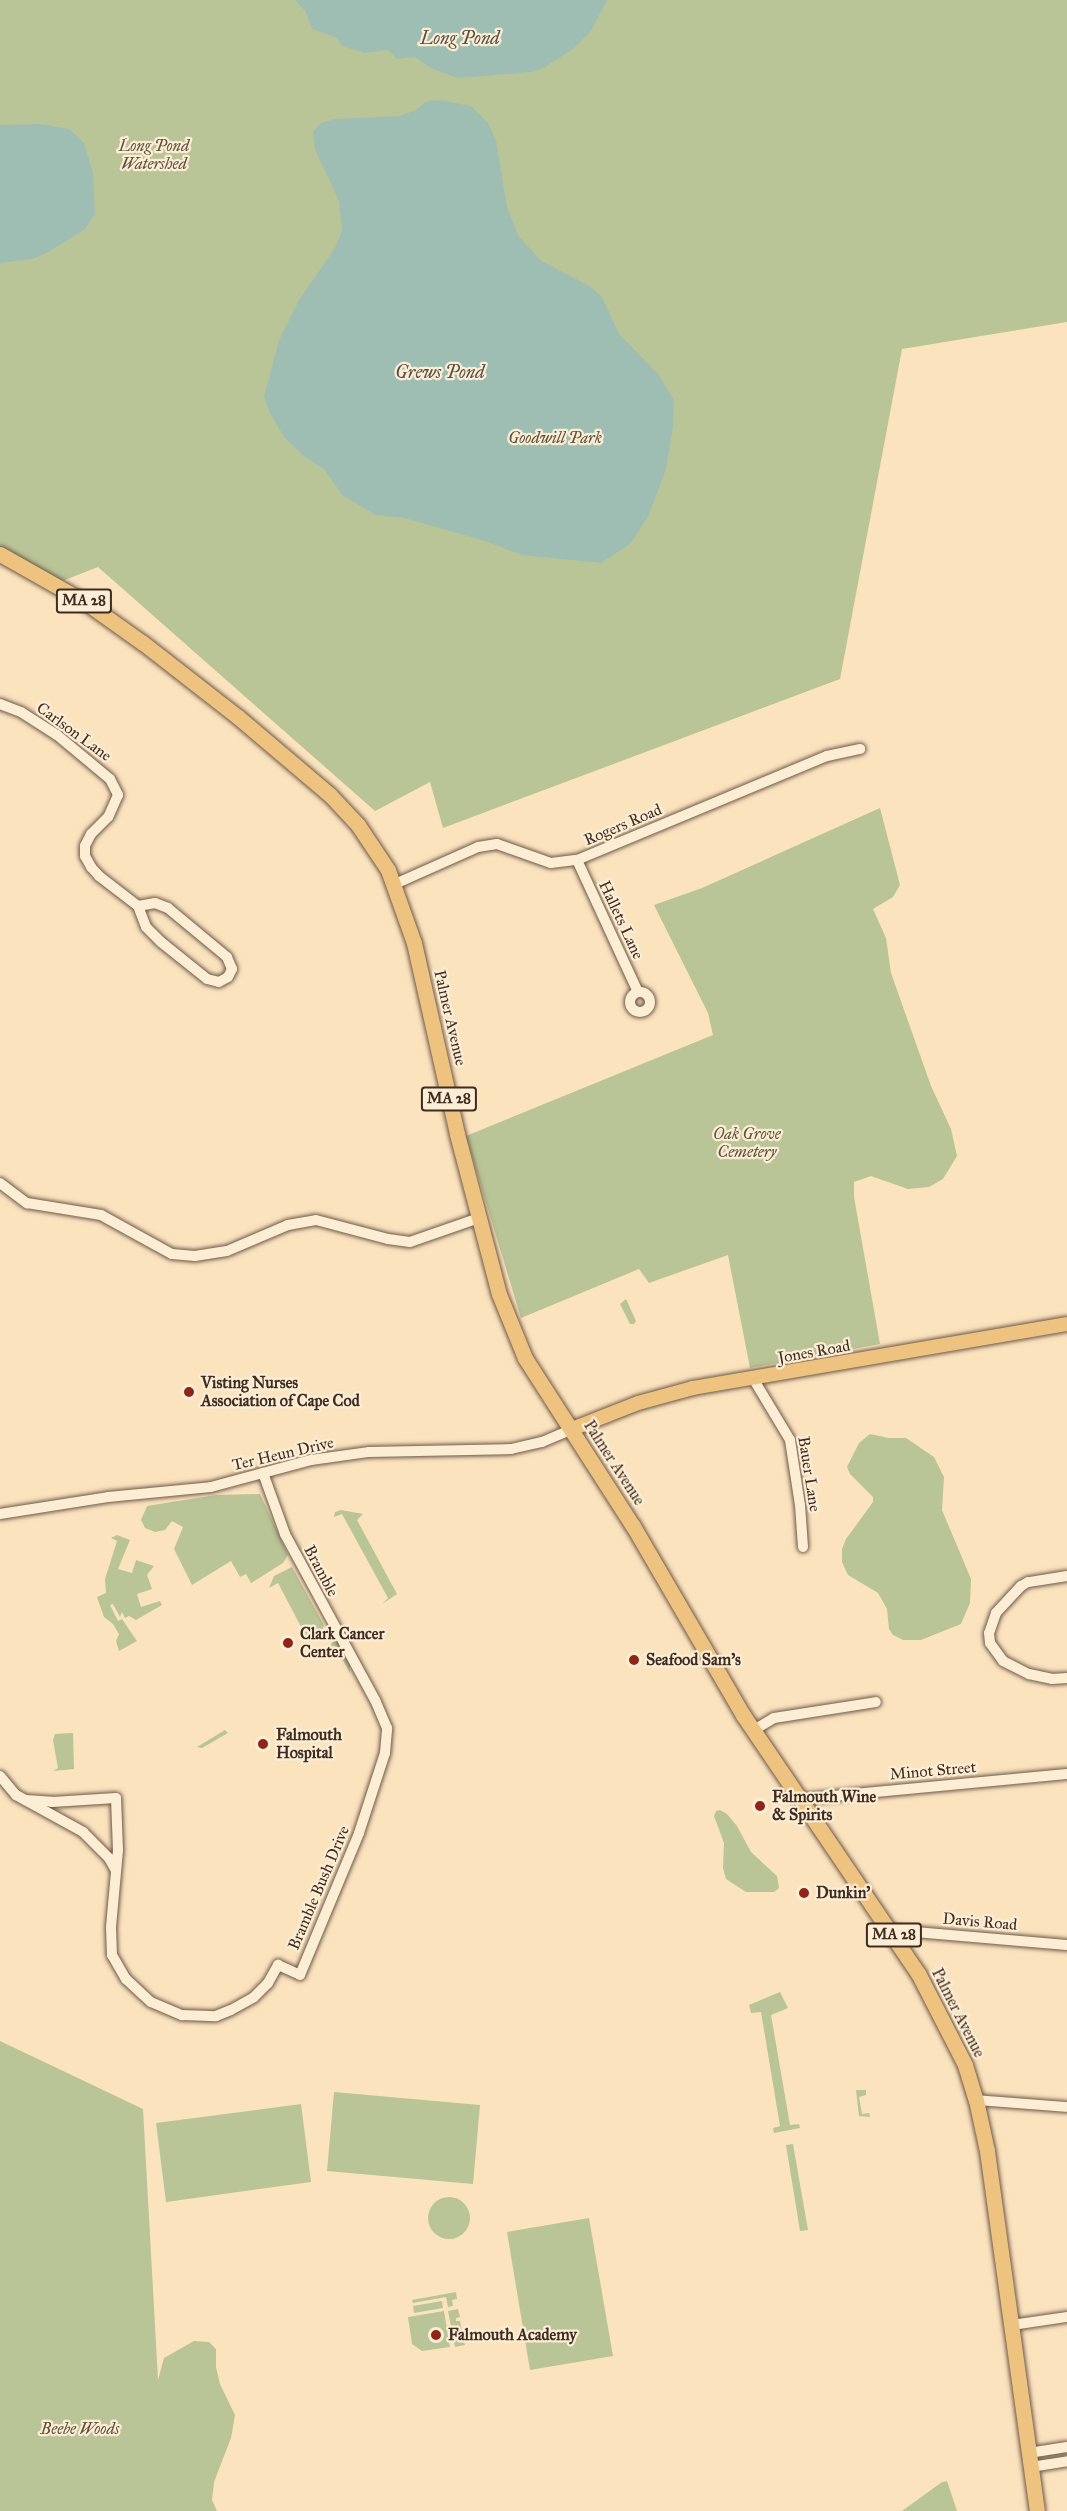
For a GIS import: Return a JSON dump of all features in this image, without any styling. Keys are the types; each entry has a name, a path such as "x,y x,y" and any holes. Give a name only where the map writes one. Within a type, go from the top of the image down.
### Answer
{"highway":[{"name":"Palmer Avenue","path":"2,557 85,602 143,643 297,766 330,795 358,825 380,856 395,884 414,943 437,1049 479,1218 512,1330 536,1376 633,1526 714,1669 891,1930 953,2037 976,2100 988,2161 1037,2511"}],"main road":[{"name":"Jones Road","path":"572,1429 662,1396 693,1388 754,1380 1067,1324"}],"street":[{"name":"Carlson Lane","path":"0,704 21,712 57,735 110,778 118,795 108,817 91,834 85,846 86,856 99,876 138,906 146,927 161,942 207,979 219,982 228,977 232,969 231,961 168,908 154,903 138,906"},
{"name":"Rogers Road","path":"395,884 478,848 496,844 551,862 577,860 826,756 860,749"},
{"name":"Hallets Lane","path":"577,860 638,992"},
{"path":"0,1183 27,1203 101,1215 172,1254 195,1256 227,1251 288,1225 316,1220 388,1239 410,1242 479,1218"},
{"name":"Bauer Lane","path":"754,1380 790,1440 800,1505 803,1547"},
{"name":"Ter Heun Drive","path":"0,1514 102,1498 211,1487 311,1461 369,1452 511,1449 542,1442 572,1429"},
{"name":"Bramble","path":"263,1473 285,1534 363,1678"},
{"path":"1067,1576 1028,1582 1021,1586 996,1613 991,1624 990,1643 1003,1661 1021,1670 1052,1679 1067,1678"},
{"name":"Bramble Bush Drive","path":"26,1800 52,1802 116,1798 118,1850 111,1927 112,1955 126,1979 139,1994 151,2002 182,2015 216,2016 254,1997 268,1983 278,1965 300,1975 349,1862 385,1754 386,1723 363,1678"},
{"path":"754,1730 774,1719 876,1702"},
{"name":"Minot Street","path":"801,1799 1067,1774"},
{"path":"0,1776 9,1788 26,1800 52,1817 83,1832 109,1858 115,1869"},
{"name":"Davis Road","path":"891,1930 1067,1945"},
{"path":"976,2100 1067,2107"},
{"path":"1012,2325 1067,2317"},
{"path":"1030,2460 1067,2447"},
{"path":"1030,2460 1067,2461"}],"green space":[{"name":"Goodwill Park","path":"0,0 1067,0 1067,322 902,349 840,679 443,828 430,782 375,811 98,567 57,583 0,557"},
{"name":"Oak Grove Cemetery","path":"880,808 900,885 893,897 873,909 886,938 891,973 931,1086 951,1129 957,1156 943,1179 929,1187 908,1189 871,1176 854,1182 854,1197 880,1344 750,1368 728,1255 649,1283 639,1269 521,1318 466,1136 713,1035 708,1013 654,905 702,888"},
{"path":"626,1299 636,1321 634,1324 630,1324 620,1304"},
{"path":"870,1434 889,1438 906,1438 934,1457 944,1477 942,1510 971,1579 970,1603 961,1624 921,1640 903,1640 893,1635 889,1629 887,1609 878,1593 848,1575 842,1562 842,1549 846,1539 873,1502 873,1497 850,1474 847,1467 859,1443"},
{"path":"260,1494 288,1555 283,1563 251,1583 246,1574 240,1577 231,1561 192,1585 174,1549 183,1527 172,1521 165,1530 155,1532 145,1528 141,1520 147,1506 216,1495"},
{"path":"341,1510 363,1514 357,1520 397,1594 382,1604 388,1598 342,1514 334,1517 335,1512"},
{"path":"117,1535 130,1540 118,1569 132,1573 136,1560 154,1566 147,1575 152,1589 137,1594 141,1607 160,1601 162,1605 136,1620 129,1616 125,1618 122,1612 120,1617 113,1604 110,1605 118,1621 122,1619 137,1641 119,1651 116,1641 119,1634 113,1624 104,1617 97,1597 106,1593 105,1579 117,1541 111,1538"},
{"path":"292,1567 324,1625 320,1636 309,1642 278,1583 269,1588 274,1576"},
{"path":"334,1640 338,1642 350,1665 350,1673 335,1646 329,1647"},
{"path":"225,1730 228,1733 202,1748 197,1747"},
{"path":"73,1733 74,1769 53,1771 58,1768 53,1740 55,1734"},
{"path":"720,1810 727,1814 737,1826 751,1852 777,1876 779,1888 774,1892 746,1892 726,1879 723,1868 724,1843 714,1816 716,1811"},
{"path":"780,1992 788,2008 771,2015 790,2125 799,2124 800,2128 774,2133 773,2128 780,2126 761,2012 751,2013 749,2005"},
{"name":"Beebe Woods","path":"0,2041 143,2109 158,2380 164,2358 194,2341 209,2342 216,2349 216,2367 220,2384 235,2415 231,2438 214,2482 212,2500 217,2511 0,2511"},
{"path":"856,2090 866,2090 866,2095 859,2097 862,2114 869,2113 870,2117 859,2116"},
{"path":"334,2092 480,2105 473,2184 327,2171"},
{"path":"301,2104 311,2182 166,2202 156,2123"},
{"path":"793,2144 808,2230 800,2231 786,2145"},
{"path":"449,2197 464,2203 470,2218 464,2233 449,2239 434,2233 428,2218 434,2203"},
{"path":"589,2218 613,2356 530,2370 507,2232"},
{"path":"456,2292 457,2299 452,2300 453,2306 448,2307 446,2297 413,2303 412,2300"},
{"path":"442,2301 443,2308 414,2313 413,2306"},
{"path":"458,2309 460,2317 456,2318 456,2321 460,2321 463,2336 459,2337 459,2340 463,2339 465,2345 455,2347 448,2311"},
{"path":"444,2311 450,2347 422,2351 412,2344 408,2317"},
{"path":"947,2481 957,2511 902,2511 942,2482"}],"water":[{"name":"Long Pond","path":"295,0 607,0 591,31 573,49 545,67 533,72 457,78 431,68 415,57 397,59 388,50 365,53 342,46 337,38 312,29 305,11"},
{"name":"Grews Pond","path":"440,100 471,106 488,123 496,140 507,207 518,235 541,261 590,286 602,297 620,335 658,374 674,400 673,426 666,469 648,517 631,543 601,563 522,555 482,540 404,518 376,515 342,495 324,469 305,457 284,437 264,397 279,340 299,300 335,248 342,231 339,201 315,150 313,132 321,123 335,119 400,116 416,110 426,101"},
{"path":"42,124 69,129 84,143 93,173 95,214 85,229 45,254 32,259 0,263 0,125"}],"place":[{"name":"Visting Nurses Association of Cape Cod","path":"189,1392"},
{"name":"Clark Cancer Center","path":"288,1643"},
{"name":"Seafood Sam's","path":"634,1660"},
{"name":"Falmouth Hospital","path":"263,1744"},
{"name":"Falmouth Wine & Spirits","path":"760,1806"},
{"name":"Dunkin'","path":"804,1893"},
{"name":"Falmouth Academy","path":"436,2335"}],"park label":[{"name":"Long Pond Watershed","path":"154,155"}]}
